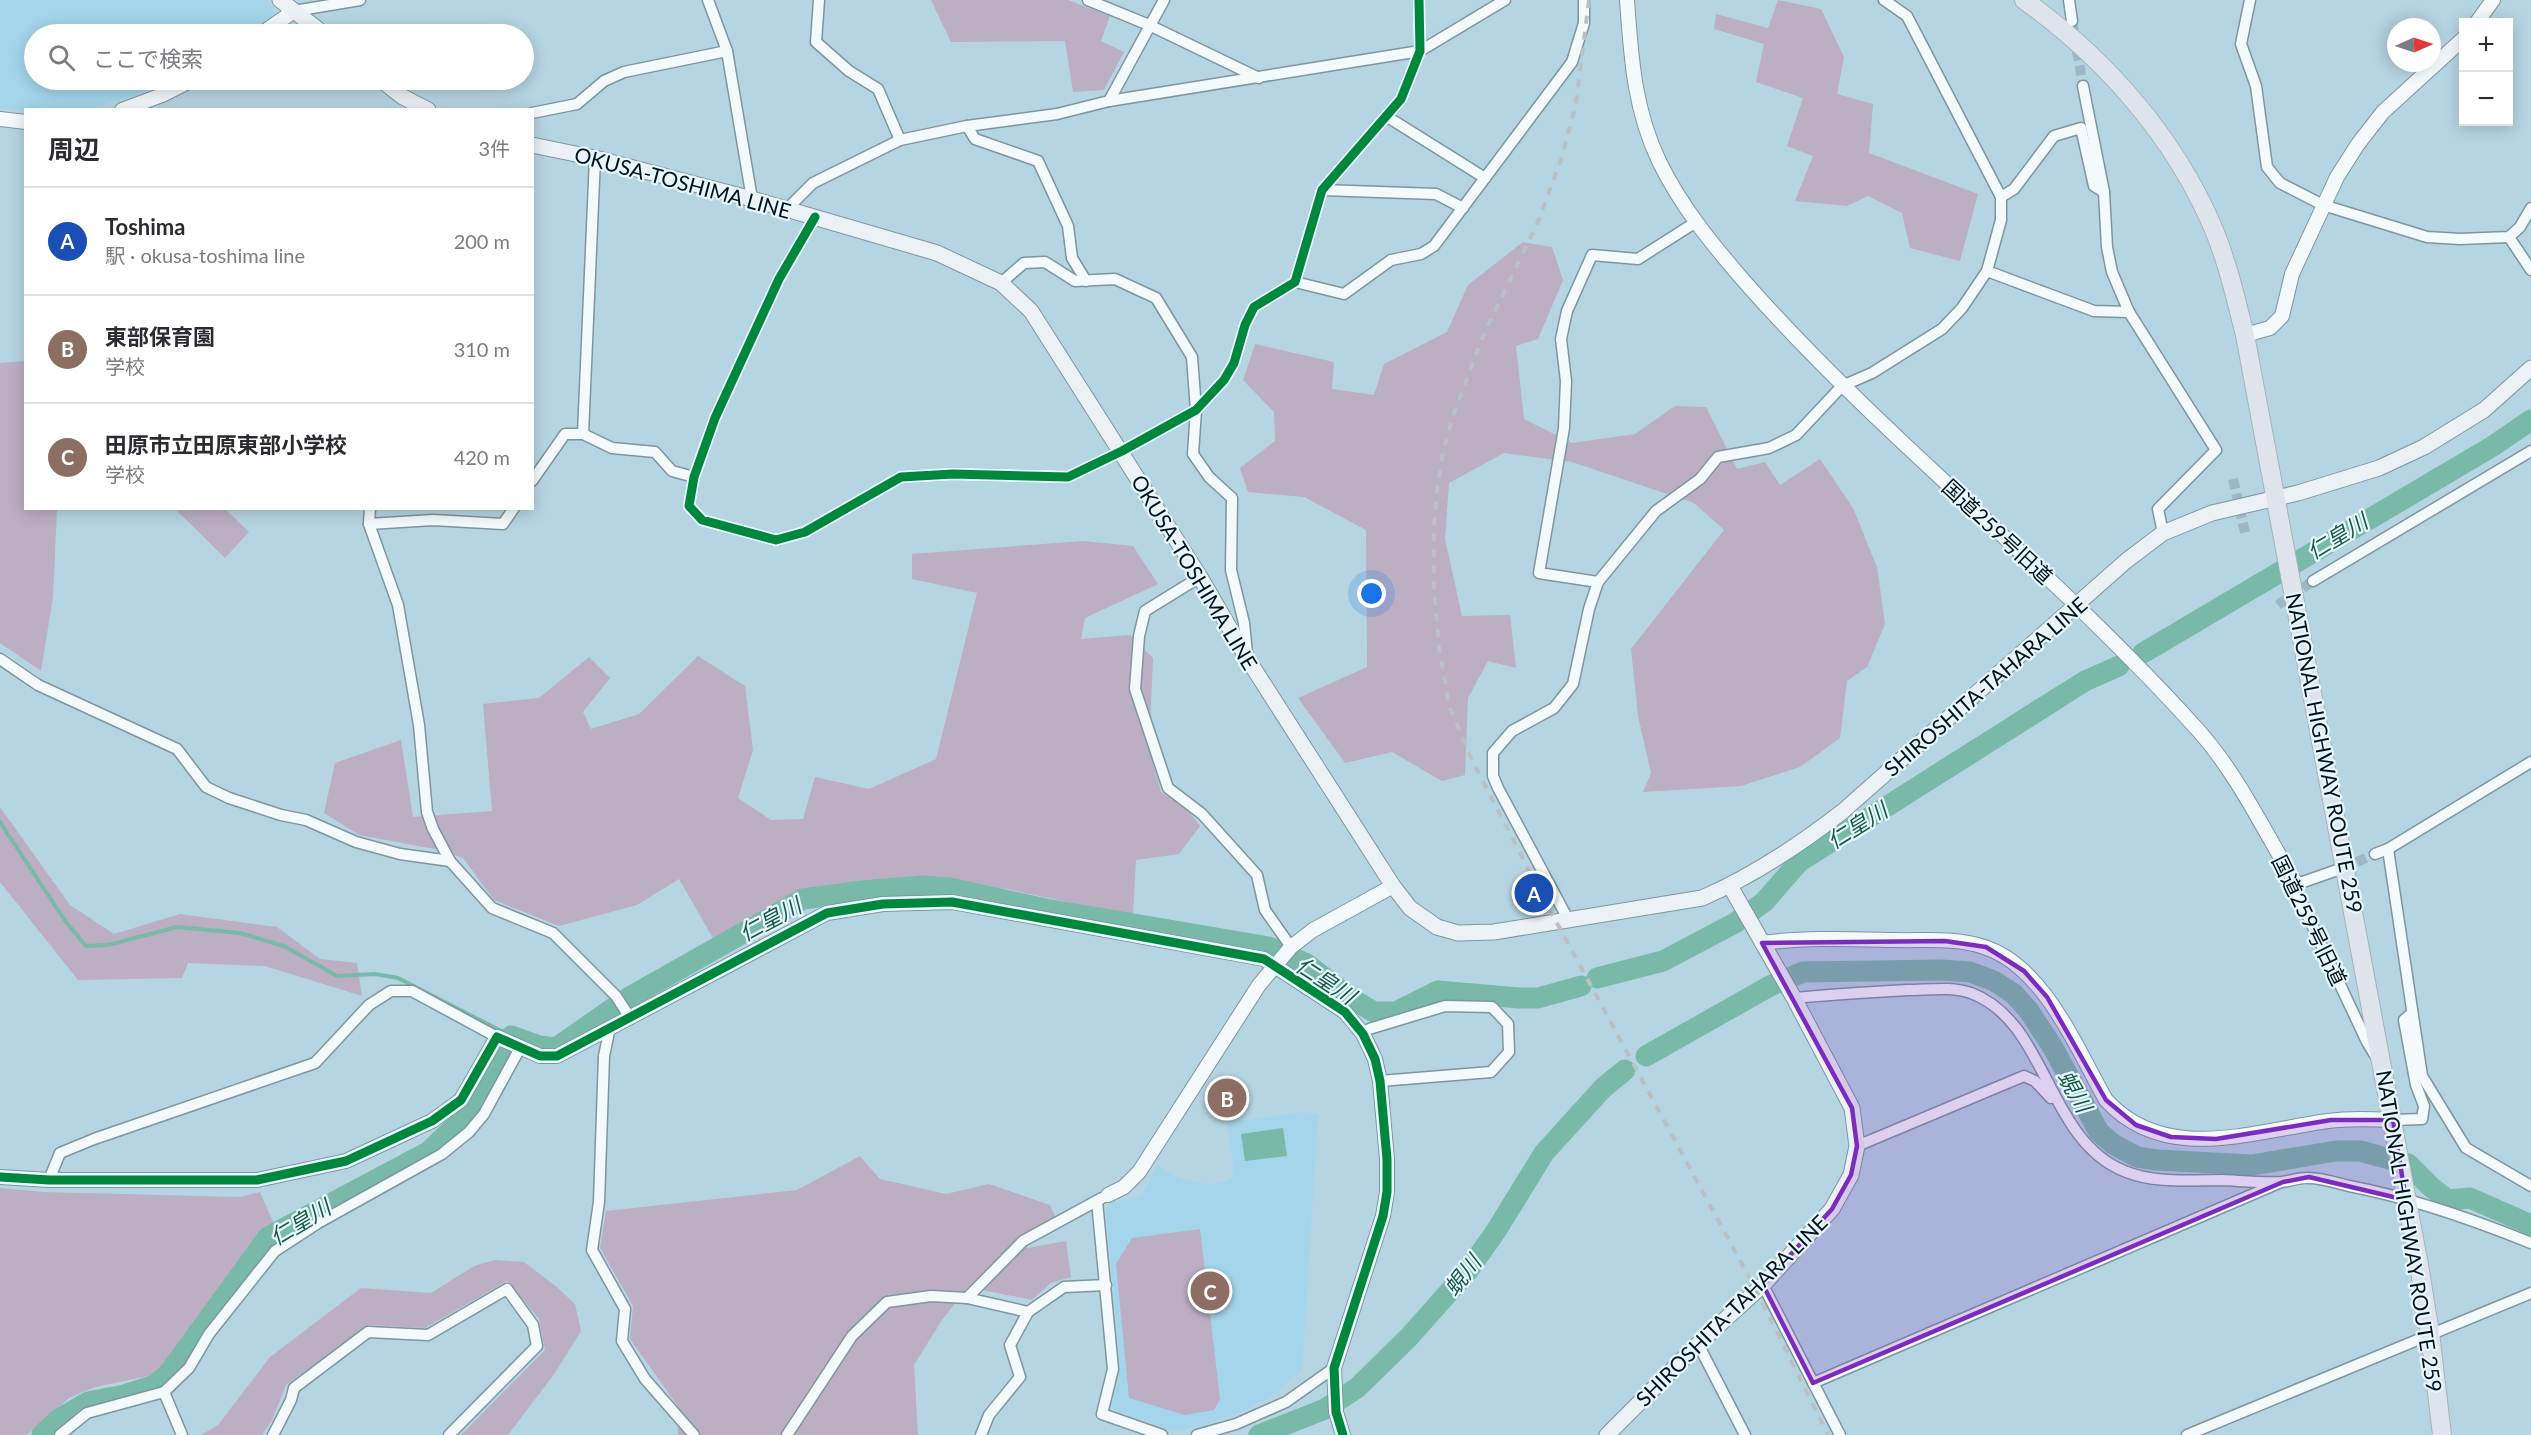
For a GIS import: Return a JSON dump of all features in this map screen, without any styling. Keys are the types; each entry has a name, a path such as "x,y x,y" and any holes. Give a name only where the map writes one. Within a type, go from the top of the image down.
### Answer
{"highway":[{"name":"NATIONAL HIGHWAY ROUTE 259","path":"2024,0 2059,25 2091,55 2138,106 2180,164 2214,230 2231,281 2245,335 2384,1068 2430,1333 2442,1435"}],"main road":[{"path":"280,0 311,24"},
{"path":"391,90 403,103 421,108"},
{"name":"OKUSA-TOSHIMA LINE","path":"534,144 752,199 937,253 1001,283 1031,311 1122,451 1247,658 1393,886 1410,908 1437,927 1458,933 1494,932 1702,898 1730,886"},
{"name":"SHIROSHITA-TAHARA LINE","path":"1607,1435 1698,1344 1763,1285 1832,1209 1851,1175 1857,1146 1852,1108 1794,998 1730,886 1798,845 1842,812 2075,605 2163,533 2212,513 2275,499 2379,468 2424,447 2484,410 2531,368"}],"street":[{"path":"275,24 294,11 360,0"},
{"path":"708,0 727,51 752,199"},
{"path":"819,0 816,42 849,71 878,89 900,140"},
{"path":"1088,0 1149,25 1259,78"},
{"path":"1109,100 1164,0"},
{"path":"815,217 779,279 715,418 694,477 689,506 702,520 776,540 805,532 901,477 953,474 1068,477 1122,451 1196,410 1224,380 1234,363 1245,325 1254,307 1295,282 1322,190 1401,99 1420,51 1419,0"},
{"path":"787,209 813,183 900,140 967,126 1057,114 1109,100 1420,51 1505,0"},
{"path":"1295,282 1344,294 1391,260 1421,254 1434,246 1572,62 1584,23 1584,0"},
{"name":"国道259号旧道","path":"1627,0 1632,73 1644,125 1659,160 1696,222 1792,336 2126,654 2199,731 2225,765 2295,882 2297,892 2367,1042 2384,1068"},
{"path":"1569,921 1497,788 1493,776 1493,753 1512,731 1554,708 1573,684 1589,609 1599,582 1656,511 1700,479 1718,457 1769,448 1796,435 1842,386 1872,373 1942,329 1962,308 1987,271 2001,220 2001,197 1907,16 1884,0"},
{"path":"2069,0 2072,21"},
{"path":"2250,0 2241,44 2256,86 2267,167 2280,183 2323,205 2427,237 2460,239 2509,237 2520,227 2531,208"},
{"path":"2480,18 2493,0"},
{"path":"2245,335 2270,328 2282,316 2292,274 2337,177 2358,144 2383,112 2459,42"},
{"path":"534,113 577,104 604,81 624,72 727,51"},
{"path":"2083,86 2104,192 2108,256 2112,272 2129,312 2216,450 2158,509 2163,533"},
{"path":"127,108 172,90"},
{"path":"1386,116 1485,178"},
{"path":"0,119 24,122"},
{"path":"967,126 975,139 1038,161 1068,225 1072,258 1086,281"},
{"path":"2001,197 2014,189 2054,136 2081,128 2094,186 2104,192"},
{"path":"583,434 595,158"},
{"path":"1322,190 1436,195 1463,208"},
{"path":"1599,582 1539,573 1564,428 1566,381 1561,339 1567,311 1592,255 1638,259 1696,222"},
{"path":"2509,237 2531,270"},
{"path":"1001,283 1024,263 1045,262 1075,281 1115,279 1156,298 1192,357 1196,410 1193,454 1209,477 1232,498 1231,570 1244,623 1247,658"},
{"path":"1987,271 2094,311 2129,312"},
{"path":"534,478 565,434 583,434 612,448 656,452 672,471 694,477"},
{"path":"2313,581 2531,451"},
{"path":"370,510 369,524 398,605 419,725 427,812 450,861 492,908 553,933 616,996 629,1016"},
{"path":"369,524 433,520 503,524 513,510"},
{"path":"1200,577 1145,611 1139,636 1136,689 1168,788 1202,814 1257,875 1265,910 1292,947"},
{"path":"0,659 38,685 177,748 206,787 229,798 281,815 306,820 356,842 400,854 450,861"},
{"path":"2375,854 2388,849 2531,762"},
{"path":"2388,849 2422,1076 2466,1148 2531,1186"},
{"path":"2295,882 2303,882 2343,868"},
{"path":"967,1298 1023,1241 1124,1187 1138,1172 1259,985 1275,966 1292,947 1313,930 1393,886"},
{"path":"49,1180 60,1153 94,1139 315,1063 369,1005 391,991 412,991 520,1048 540,1056 557,1056 827,913 883,904 952,902 1264,959 1345,1012 1363,1034 1375,1059 1380,1081 1388,1159 1387,1192 1383,1216 1334,1368 1335,1412 1342,1435"},
{"path":"1762,943 1870,940 1968,942 2007,957 2024,971 2047,997 2106,1100 2119,1114 2136,1125 2157,1134 2216,1139 2266,1133 2331,1120 2422,1119 2424,1106 2416,1085 2404,1020 2412,1013"},
{"path":"1794,998 1846,993 1948,989 1970,993 1992,1004 2010,1021 2029,1048 2062,1110"},
{"path":"1363,1034 1369,1029 1445,1006 1492,1007 1508,1024 1509,1052 1491,1072 1380,1081"},
{"path":"610,1027 604,1056 599,1202 592,1250 625,1309 622,1341 645,1379 694,1435"},
{"path":"0,1177 49,1180 258,1180 346,1161 432,1121 461,1100 497,1037"},
{"path":"60,1435 87,1413 164,1392 189,1368 210,1334 275,1251 318,1223 442,1154 469,1132 484,1114 520,1048"},
{"path":"1857,1146 2024,1076 2035,1081 2062,1110 2096,1155 2124,1171 2154,1179 2283,1182 2309,1178 2405,1196 2476,1220 2531,1243"},
{"path":"1813,1383 2283,1182"},
{"path":"1102,1198 1113,1369 1102,1414 1162,1435"},
{"path":"981,1435 989,1415 1020,1377 1010,1345 1028,1312 1064,1287 1106,1285"},
{"path":"1763,1285 1840,1435"},
{"path":"273,1435 291,1400 294,1388 368,1332 428,1335 507,1289 533,1325 537,1346 449,1435"},
{"path":"2187,1435 2531,1293"},
{"path":"787,1435 852,1336 887,1302 931,1296 967,1298 1028,1312"},
{"path":"1698,1344 1745,1435"},
{"path":"1197,1435 1236,1424 1286,1402 1334,1368"},
{"path":"164,1392 182,1435"}],"highlighted area":[{"path":"1945,941 1986,947 2024,971 2047,997 2106,1100 2136,1125 2171,1137 2216,1139 2331,1120 2393,1120 2406,1200 2309,1177 2283,1182 1813,1383 1763,1285 1832,1209 1851,1175 1857,1146 1852,1108 1762,943"}],"shaded area":[{"path":"0,0 267,0 276,14 262,24 24,24 24,90 154,90 91,108 24,108 24,111 0,108"},
{"path":"931,0 1068,0 1110,16 1101,41 1124,52 1104,90 1073,92 1065,41 951,42"},
{"path":"1778,0 1821,9 1844,57 1837,94 1873,104 1869,153 1978,194 1960,261 1910,248 1902,213 1868,196 1847,206 1795,201 1813,156 1787,146 1803,98 1756,82 1764,44 1714,29 1716,14 1768,28"},
{"path":"1523,242 1552,247 1563,280 1538,339 1516,346 1524,419 1572,443 1635,434 1675,406 1706,407 1737,469 1765,462 1780,485 1820,459 1853,508 1877,567 1885,624 1867,667 1847,681 1840,738 1800,767 1741,786 1643,792 1651,773 1638,716 1631,649 1724,530 1694,503 1572,462 1504,453 1449,483 1445,539 1462,616 1510,615 1516,668 1488,661 1468,698 1465,775 1442,781 1392,752 1345,763 1298,698 1367,667 1366,530 1304,497 1248,492 1240,468 1275,441 1274,412 1243,380 1255,344 1334,362 1332,389 1374,395 1384,364 1447,332 1468,285"},
{"path":"24,361 24,510 57,510 53,597 41,671 0,643 0,363"},
{"path":"176,510 226,510 249,532 225,558"},
{"path":"1083,541 1133,546 1158,584 1085,618 1081,639 1130,635 1153,658 1149,749 1161,792 1186,808 1200,826 1179,854 1136,860 1133,916 1007,889 923,878 803,893 714,940 679,879 637,905 559,926 494,900 463,858 440,850 359,835 324,813 335,763 401,740 413,817 492,811 483,704 539,698 589,657 610,678 583,712 591,729 639,714 698,656 745,686 753,750 738,798 771,820 803,819 815,777 869,789 936,759 977,593 912,579 912,554"},
{"path":"0,807 70,905 114,934 180,914 277,927 320,959 357,963 362,996 265,966 188,963 182,978 78,980 0,882"},
{"path":"1302,1112 1318,1114 1302,1370 1272,1396 1244,1411 1203,1425 1174,1431 1115,1411 1112,1405 1120,1366 1106,1217 1107,1207 1112,1203 1142,1196 1157,1166 1181,1179 1196,1183 1217,1184 1231,1179 1234,1172 1227,1123"},
{"path":"1283,1128 1287,1156 1245,1161 1241,1134"},
{"path":"860,1156 880,1179 946,1194 989,1184 1050,1205 1055,1216 1015,1241 1028,1248 1066,1241 1071,1277 1051,1283 1032,1300 968,1287 942,1320 914,1365 918,1435 678,1435 677,1405 630,1339 633,1306 600,1248 606,1211 797,1190"},
{"path":"0,1188 44,1192 240,1197 260,1192 274,1224 158,1374 95,1387 69,1398 27,1435 0,1435"},
{"path":"1200,1229 1220,1399 1214,1410 1185,1415 1129,1398 1116,1264 1132,1238"},
{"path":"495,1260 524,1262 558,1288 575,1304 581,1331 555,1373 508,1435 461,1435 545,1350 539,1319 507,1281 425,1328 369,1325 286,1385 272,1420 262,1435 201,1435 218,1425 270,1357 361,1288 431,1293 474,1266"}],"waterway":[{"name":"仁皇川","path":"2143,653 2493,446 2531,420"},
{"name":"仁皇川","path":"1597,978 1663,961 1735,923 1764,902 1799,862 2085,681 2119,666"},
{"path":"0,822 66,922 86,946 108,945 177,927 240,933 284,946 337,976 375,974 398,978 511,1036"},
{"name":"仁皇川","path":"628,998 803,899 922,886 950,888 1046,909 1269,947 1307,964 1352,999 1374,1012 1396,1012 1438,991 1538,998 1581,986"},
{"name":"蜆川","path":"1646,1056 1770,986 1803,972 1942,970 1970,972 1994,981 2014,994 2029,1011 2052,1046 2099,1132 2113,1144 2137,1157 2252,1165 2336,1151 2360,1151 2408,1164 2448,1200 2470,1198 2531,1225"},
{"name":"仁皇川","path":"511,1036 539,1046 556,1048 613,1008"},
{"name":"仁皇川","path":"42,1435 59,1419 88,1402 124,1395 155,1385 169,1373 268,1237 428,1152 468,1114 504,1051"},
{"name":"蜆川","path":"1259,1435 1325,1409 1357,1388 1409,1337 1467,1272 1496,1231 1544,1153 1603,1088 1625,1070"}],"tunnel":[{"path":"2072,21 2083,86"},
{"path":"2233,479 2246,537"},
{"path":"2278,605 2313,581"},
{"path":"2343,868 2375,854"}],"railway":[{"path":"1589,0 1576,103 1561,160 1537,224 1483,336 1454,413 1443,452 1434,526 1434,589 1439,647 1449,705 1472,760 1539,890 1756,1290 1828,1435"}],"cycle path":[{"path":"815,217 779,279 715,418 694,477 689,506 702,520 776,540 805,532 901,477 953,474 1068,477 1122,451 1196,410 1224,380 1234,363 1245,325 1254,307 1295,282 1322,190 1401,99 1420,51 1419,0"},
{"path":"0,1177 49,1180 257,1180 346,1161 432,1121 461,1100 497,1037 540,1056 557,1056 827,913 883,904 952,902 1264,959 1345,1012 1363,1034 1375,1059 1380,1081 1387,1159 1387,1192 1383,1216 1334,1368 1336,1412 1343,1435"}],"place":[{"name":"Toshima","path":"1534,893"},
{"name":"東部保育園","path":"1227,1098"},
{"name":"田原市立田原東部小学校","path":"1210,1291"}]}
